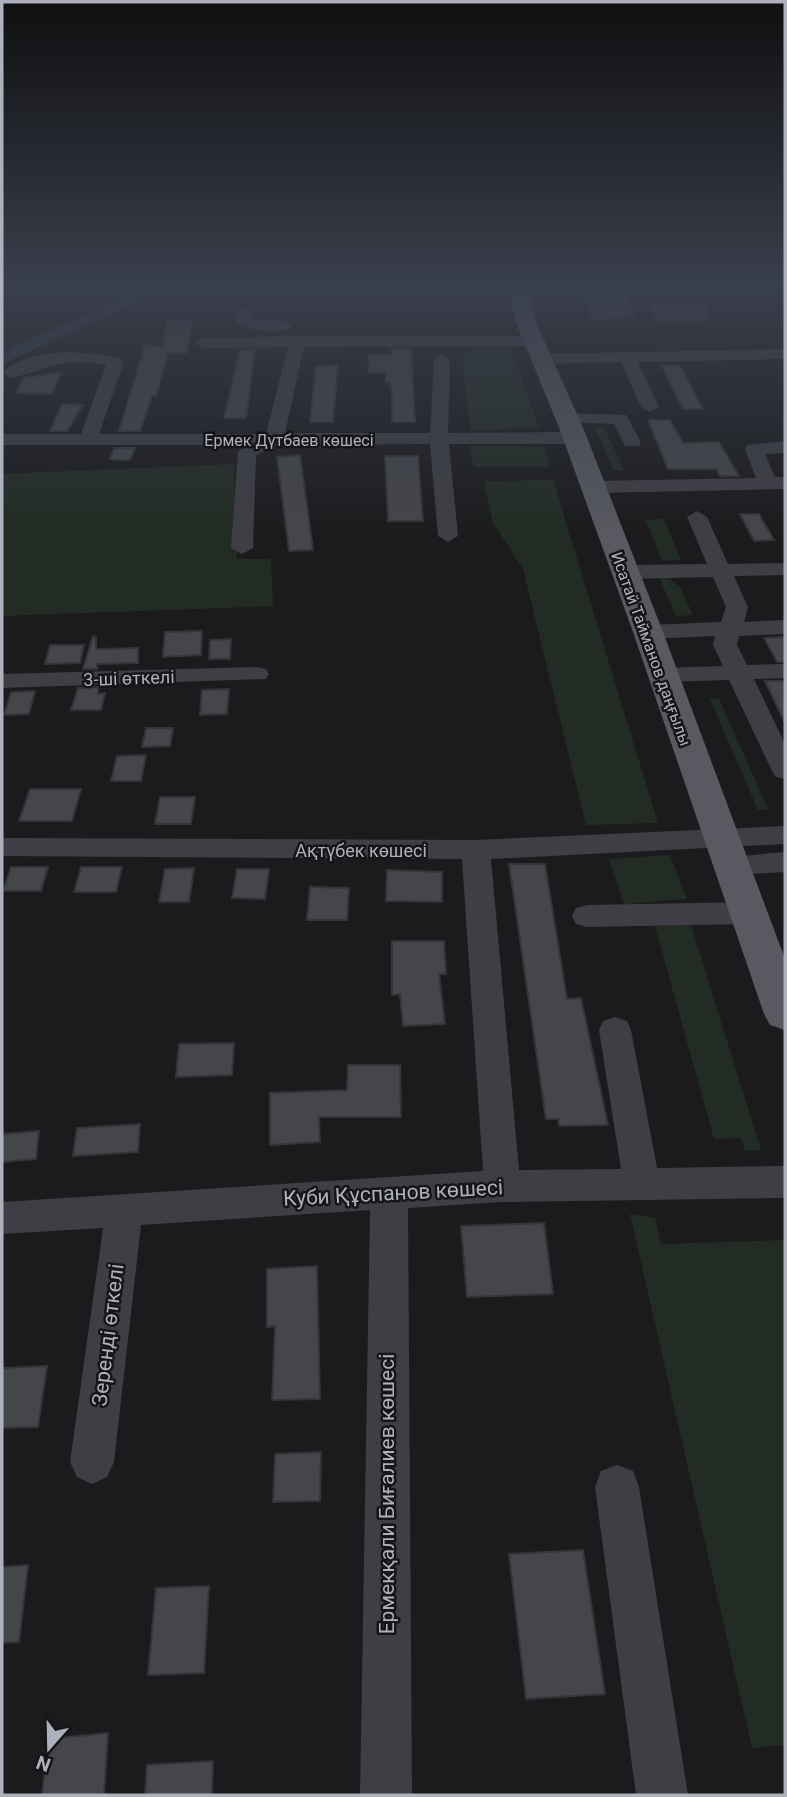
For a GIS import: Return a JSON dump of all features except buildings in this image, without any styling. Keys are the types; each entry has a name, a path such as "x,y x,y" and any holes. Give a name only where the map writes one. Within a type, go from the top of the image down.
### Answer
{"main road":[{"name":"Исатай Тайманов даңғылы","path":"545,368 571,428 648,632 785,1014"}],"street":[{"path":"11,373 22,368"},
{"path":"88,440 114,368"},
{"path":"242,548 247,452 274,440 291,368"},
{"path":"442,368 439,439 448,536"},
{"path":"632,368 650,407"},
{"name":"Ермек Дүтбаев көшесi","path":"2,440 439,439 571,428 620,419 632,442"},
{"path":"777,483 754,449 785,447"},
{"path":"593,487 777,483"},
{"path":"696,517 737,607 735,621 727,631 725,645 785,771"},
{"path":"624,572 785,569"},
{"path":"648,632 785,627"},
{"path":"661,674 785,671"},
{"name":"3-шi өткелi","path":"2,681 257,674"},
{"path":"725,852 785,835"},
{"name":"Ақтүбек көшесi","path":"2,847 725,852"},
{"path":"476,850 502,1186"},
{"path":"725,852 785,862"},
{"path":"587,916 748,913"},
{"path":"615,1031 642,1184"},
{"name":"Куби Құспанов көшесi","path":"2,1219 502,1186 785,1182"},
{"name":"Ермекқали Биғалиев көшесі","path":"386,1795 389,1193"},
{"name":"Зеренді өткелі","path":"92,1462 124,1209"},
{"path":"617,1487 662,1795"}],"shaded area":[{"path":"464,368 517,368 540,430 528,428 470,431"},
{"path":"595,427 604,427 624,470 613,470"},
{"path":"469,446 544,447 550,467 474,467"},
{"path":"234,464 237,559 271,559 273,606 2,616 2,474"},
{"path":"553,480 658,823 586,825 523,569 493,523 484,481"},
{"path":"664,519 681,560 662,561 646,520"},
{"path":"659,577 668,577 680,587 693,615 676,616"},
{"path":"710,699 719,699 768,809 758,810"},
{"path":"670,855 687,899 624,904 609,859"},
{"path":"691,925 761,1150 745,1151 741,1138 714,1139 655,926"},
{"path":"630,1214 655,1218 661,1244 785,1240 785,1745 752,1748"}]}
